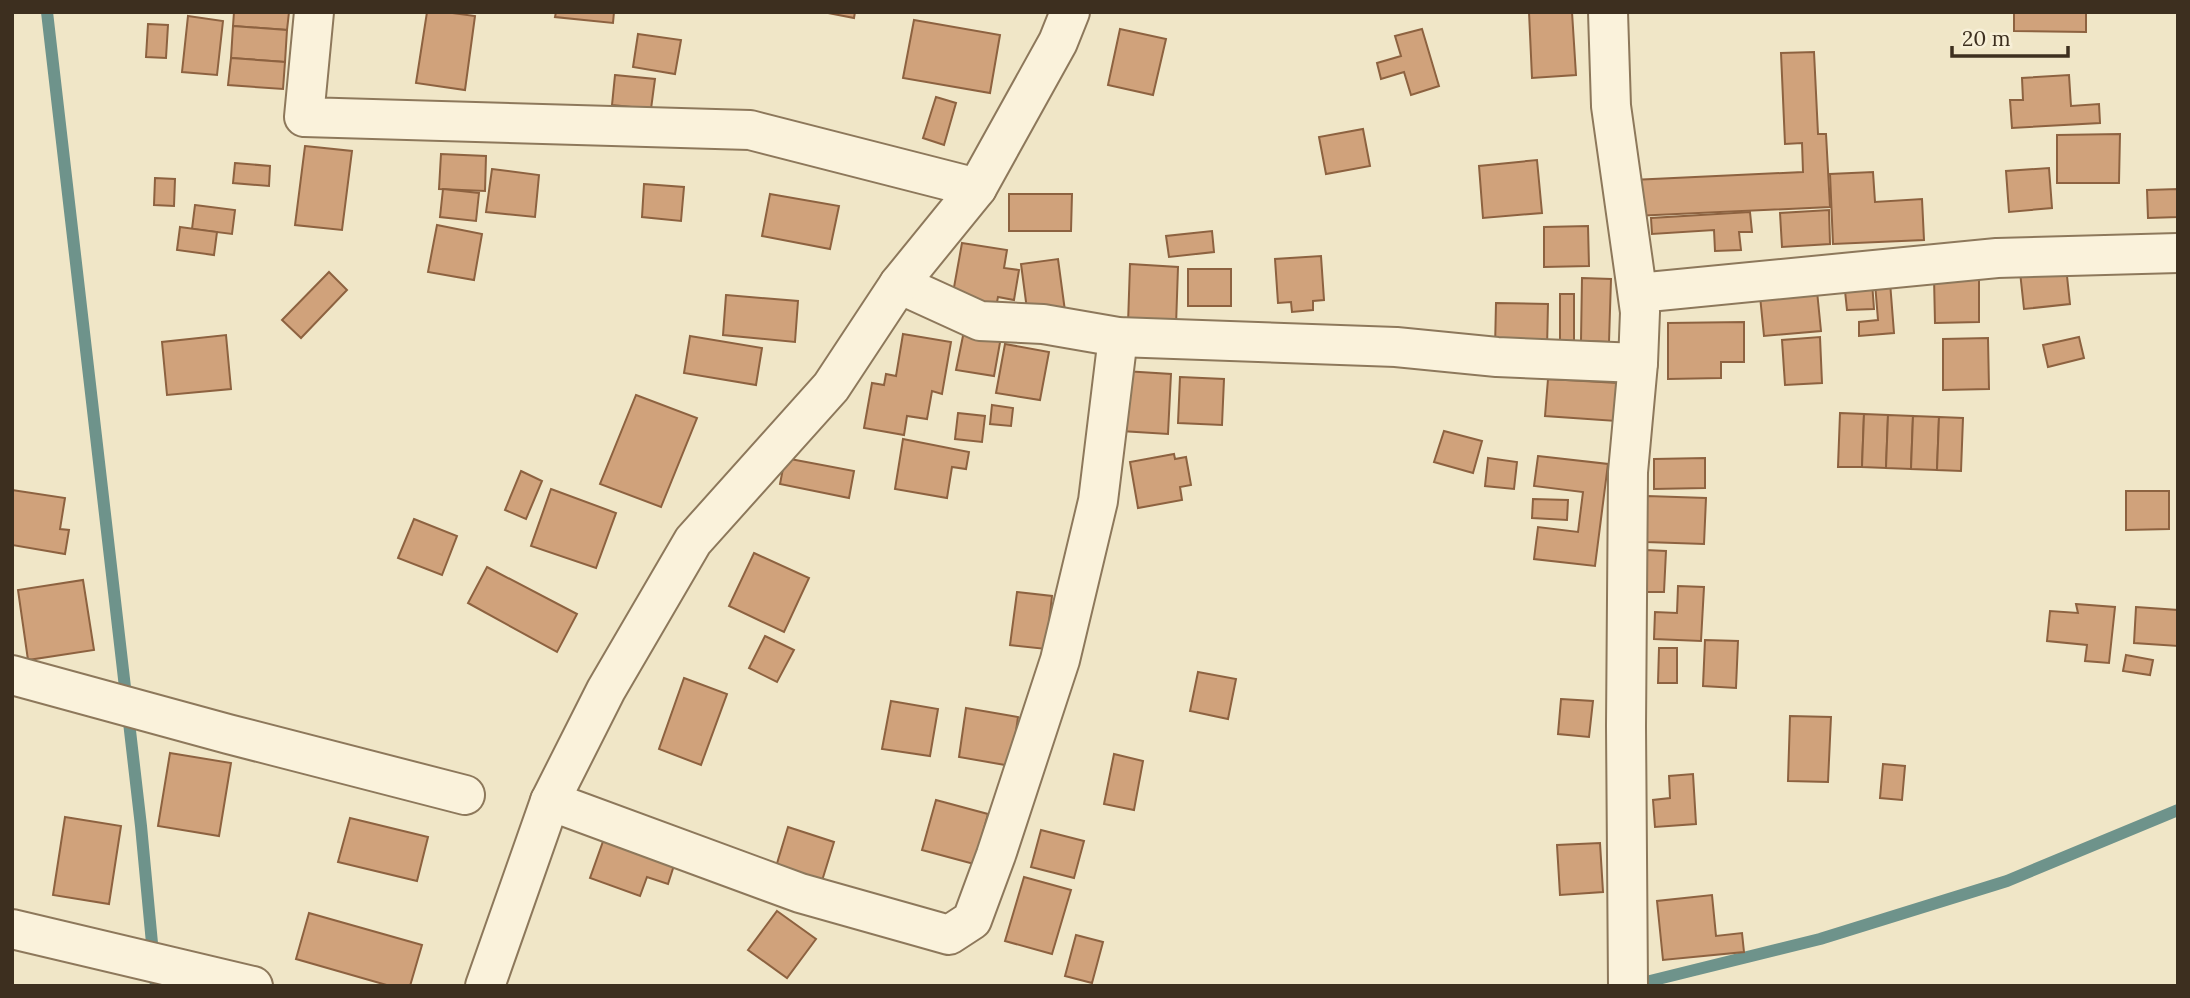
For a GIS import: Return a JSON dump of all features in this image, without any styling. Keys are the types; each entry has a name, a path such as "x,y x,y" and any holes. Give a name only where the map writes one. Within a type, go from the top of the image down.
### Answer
{"street":[{"path":"314,12 304,117 750,130 977,188"},
{"path":"485,986 550,802 606,690 693,541 831,387 899,284 977,188 1058,42 1070,12"},
{"path":"1608,12 1611,106 1640,313 1628,472 1628,986"},
{"path":"1638,293 1997,258 2178,253"},
{"path":"899,284 980,321 1043,324 1118,337 1396,347 1497,357 1638,363"},
{"path":"550,802 800,893 948,935 972,920 996,855 1059,660 1098,501 1118,337"},
{"path":"12,675 215,731 465,794"},
{"path":"12,929 253,986"}],"building":[{"path":"234,12 289,12 287,30 233,26"},
{"path":"427,12 475,16 465,90 416,83"},
{"path":"556,12 614,12 613,23 555,17"},
{"path":"823,12 855,12 854,18"},
{"path":"1529,12 1572,12 1576,75 1532,78"},
{"path":"2014,12 2086,12 2086,32 2014,31"},
{"path":"188,16 223,21 217,75 182,72"},
{"path":"914,20 1000,35 990,93 903,78"},
{"path":"148,24 168,25 166,58 146,57"},
{"path":"233,26 287,30 285,62 231,58"},
{"path":"1120,29 1166,39 1153,95 1108,85"},
{"path":"1422,29 1439,86 1411,95 1404,72 1381,79 1377,63 1401,56 1395,36"},
{"path":"638,34 681,40 675,74 633,67"},
{"path":"1814,52 1818,134 1826,134 1830,207 1634,216 1632,180 1803,172 1802,143 1785,144 1781,53"},
{"path":"231,58 285,62 283,89 228,85"},
{"path":"615,75 655,79 651,109 612,105"},
{"path":"2069,75 2071,106 2099,104 2100,123 2012,128 2010,100 2023,100 2022,78"},
{"path":"936,97 956,103 944,145 923,138"},
{"path":"1363,129 1370,166 1326,174 1319,137"},
{"path":"2120,134 2119,183 2057,183 2057,135"},
{"path":"305,146 352,151 342,230 295,225"},
{"path":"441,154 486,156 485,191 439,189"},
{"path":"1537,160 1542,213 1483,218 1479,166"},
{"path":"235,163 270,166 269,186 233,183"},
{"path":"2049,168 2052,208 2009,212 2006,171"},
{"path":"492,169 539,175 535,217 486,212"},
{"path":"1873,172 1875,202 1922,199 1924,240 1833,244 1830,174"},
{"path":"155,178 175,179 174,206 154,205"},
{"path":"644,184 684,187 681,221 642,217"},
{"path":"443,189 479,193 476,221 440,217"},
{"path":"2178,189 2178,217 2148,218 2147,190"},
{"path":"770,194 839,206 830,249 762,236"},
{"path":"1009,194 1072,194 1071,231 1009,231"},
{"path":"195,205 235,210 232,234 192,229"},
{"path":"1829,210 1830,244 1782,247 1780,213"},
{"path":"1750,212 1752,232 1739,232 1741,250 1715,251 1714,230 1652,234 1651,218"},
{"path":"437,225 482,234 474,280 428,272"},
{"path":"1588,226 1589,266 1544,267 1544,227"},
{"path":"180,227 217,232 214,255 177,250"},
{"path":"1212,231 1214,252 1169,257 1166,236"},
{"path":"962,243 1007,250 1004,268 1019,270 1014,300 998,297 995,312 951,304"},
{"path":"2064,248 2070,304 2024,309 2018,253"},
{"path":"1321,256 1324,300 1313,301 1313,310 1292,312 1291,302 1278,303 1275,259"},
{"path":"1058,259 1065,311 1028,317 1021,264"},
{"path":"1130,264 1178,267 1176,326 1128,324"},
{"path":"1188,269 1231,269 1231,306 1188,306"},
{"path":"329,272 347,290 301,338 282,320"},
{"path":"1979,276 1979,322 1935,323 1934,277"},
{"path":"1582,278 1611,279 1609,342 1581,341"},
{"path":"1872,282 1874,309 1847,310 1845,291"},
{"path":"1890,282 1894,333 1859,336 1859,322 1878,320 1875,283"},
{"path":"1817,291 1821,331 1764,336 1760,296"},
{"path":"1560,294 1574,294 1574,344 1560,344"},
{"path":"726,295 798,301 795,342 723,335"},
{"path":"1496,303 1548,304 1547,349 1495,348"},
{"path":"1744,322 1744,362 1721,362 1721,378 1668,379 1668,323"},
{"path":"964,331 1001,337 994,376 956,370"},
{"path":"903,334 951,342 942,394 932,391 927,419 907,416 904,435 864,428 872,383 884,385 886,374 896,376"},
{"path":"226,335 231,389 167,395 162,342"},
{"path":"690,336 762,348 756,385 684,373"},
{"path":"1820,337 1822,383 1785,385 1782,340"},
{"path":"2079,337 2084,358 2048,367 2043,345"},
{"path":"1988,338 1989,389 1943,390 1943,339"},
{"path":"1005,344 1049,352 1040,400 996,393"},
{"path":"1124,371 1171,374 1168,434 1121,431"},
{"path":"1180,377 1224,379 1222,425 1178,423"},
{"path":"1548,379 1619,383 1616,421 1545,416"},
{"path":"636,395 697,418 661,507 600,484"},
{"path":"992,405 1013,408 1011,426 990,424"},
{"path":"958,413 985,416 982,442 955,439"},
{"path":"1840,413 1864,414 1862,467 1838,467"},
{"path":"1864,414 1888,415 1886,468 1862,467"},
{"path":"1888,415 1913,416 1911,469 1886,468"},
{"path":"1913,416 1939,417 1937,470 1911,469"},
{"path":"1939,417 1963,418 1961,471 1937,470"},
{"path":"1444,431 1482,441 1473,473 1434,462"},
{"path":"903,439 969,452 966,469 952,467 947,498 895,489"},
{"path":"1174,454 1175,459 1186,457 1191,485 1180,487 1182,500 1138,508 1130,462"},
{"path":"1538,456 1608,464 1595,566 1534,559 1538,527 1578,532 1583,492 1534,486"},
{"path":"785,458 854,471 849,498 780,484"},
{"path":"1488,458 1517,462 1514,489 1485,486"},
{"path":"1705,458 1705,488 1654,489 1654,459"},
{"path":"521,471 542,481 526,519 505,510"},
{"path":"551,489 616,513 596,568 531,546"},
{"path":"12,490 65,498 60,529 69,530 65,554 12,545"},
{"path":"2126,491 2169,491 2169,529 2126,530"},
{"path":"1647,496 1706,498 1704,544 1646,542"},
{"path":"1533,499 1568,500 1567,520 1532,518"},
{"path":"414,519 457,536 442,575 398,558"},
{"path":"1645,550 1666,551 1664,592 1642,592"},
{"path":"754,553 809,578 784,632 729,606"},
{"path":"487,567 577,614 557,652 468,603"},
{"path":"83,580 94,650 28,660 18,590"},
{"path":"1678,586 1704,587 1701,641 1654,639 1655,612 1677,613"},
{"path":"1017,592 1052,596 1046,649 1010,645"},
{"path":"2076,604 2115,607 2109,663 2085,661 2087,645 2047,641 2050,611 2078,613"},
{"path":"2136,607 2178,610 2178,646 2134,643"},
{"path":"765,636 794,650 777,682 749,668"},
{"path":"1705,640 1738,641 1736,688 1703,686"},
{"path":"1659,648 1677,648 1677,683 1658,683"},
{"path":"2126,655 2153,660 2150,675 2123,671"},
{"path":"1198,672 1236,679 1228,719 1190,711"},
{"path":"684,678 727,694 701,765 659,749"},
{"path":"1561,699 1593,701 1589,737 1558,734"},
{"path":"891,701 938,709 930,756 882,749"},
{"path":"966,708 1018,717 1011,766 959,757"},
{"path":"1790,716 1831,717 1828,782 1788,781"},
{"path":"170,753 231,763 219,836 158,826"},
{"path":"1114,754 1143,761 1134,810 1104,804"},
{"path":"1883,764 1905,766 1902,800 1880,798"},
{"path":"1693,774 1696,824 1655,827 1653,800 1670,798 1669,776"},
{"path":"936,800 988,814 974,864 922,850"},
{"path":"65,817 121,826 109,904 53,895"},
{"path":"350,818 428,837 417,881 338,862"},
{"path":"788,827 834,842 821,884 775,870"},
{"path":"1041,830 1084,841 1074,878 1031,867"},
{"path":"606,833 676,859 668,884 647,877 640,896 590,878"},
{"path":"1600,843 1603,892 1560,895 1557,845"},
{"path":"1024,877 1071,890 1052,954 1005,941"},
{"path":"1712,895 1716,936 1742,933 1744,952 1663,960 1657,901"},
{"path":"777,911 816,939 787,978 748,950"},
{"path":"309,913 422,945 410,986 390,986 296,959"},
{"path":"1076,935 1103,942 1092,983 1065,976"}],"waterway":[{"path":"47,12 141,826 156,986"},
{"path":"1650,981 1820,939 2007,881 2178,810"}]}
